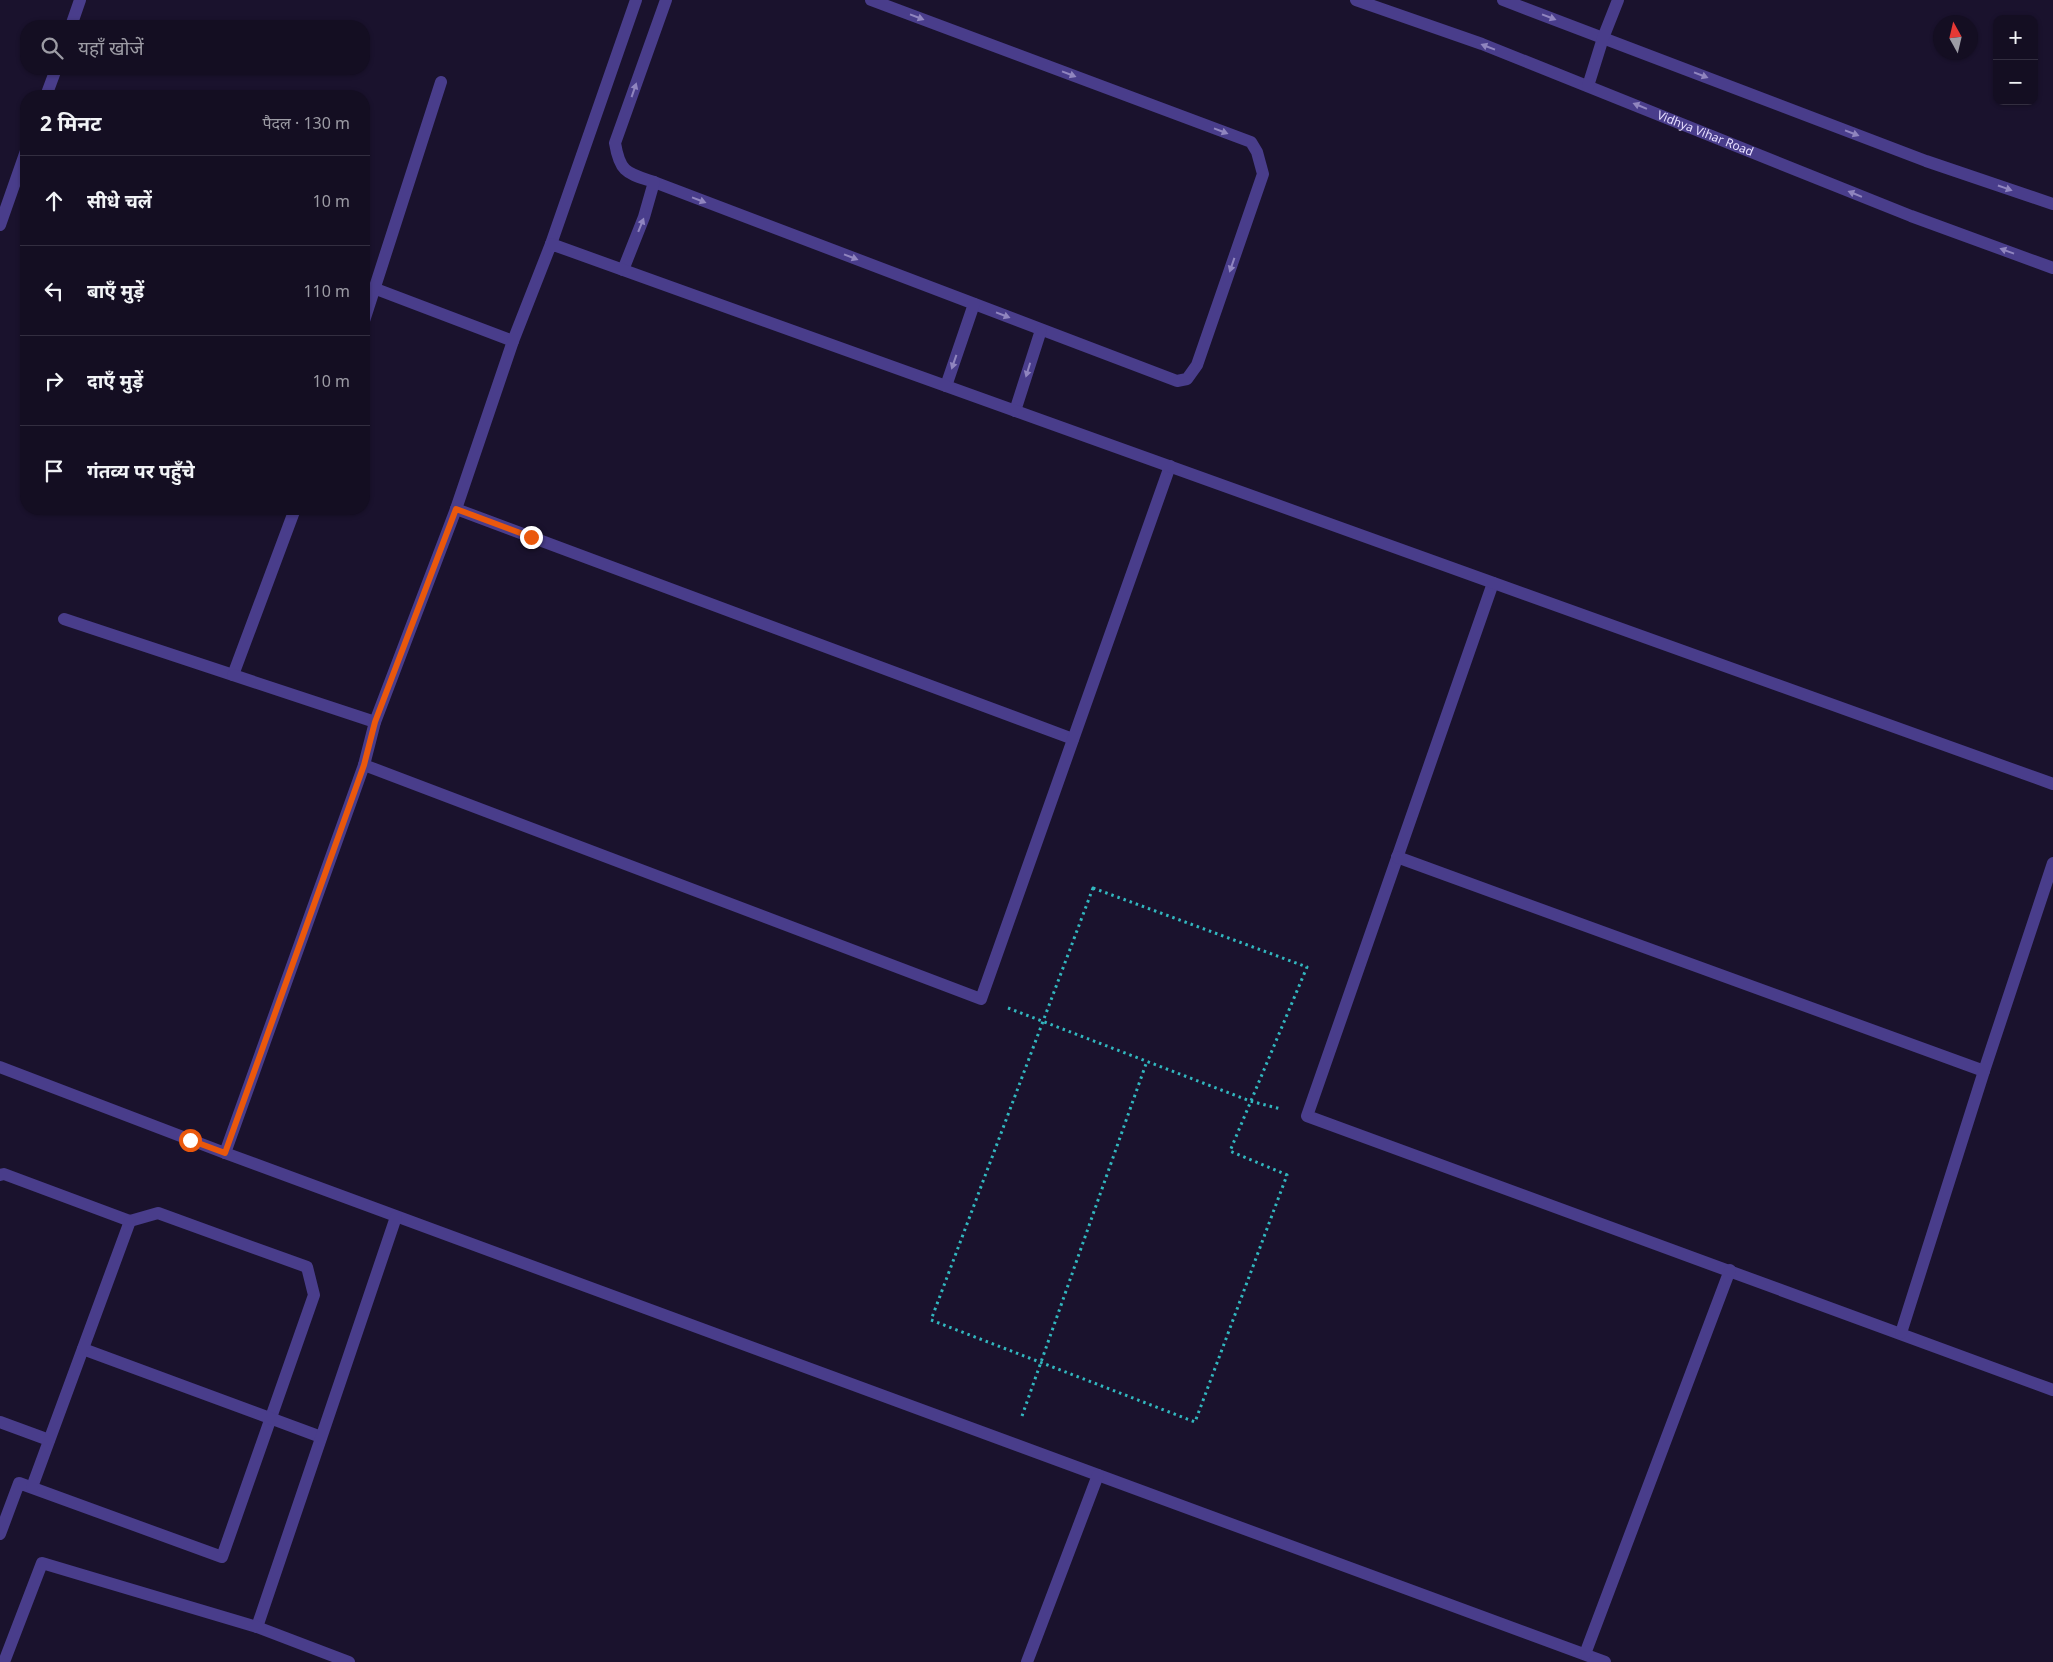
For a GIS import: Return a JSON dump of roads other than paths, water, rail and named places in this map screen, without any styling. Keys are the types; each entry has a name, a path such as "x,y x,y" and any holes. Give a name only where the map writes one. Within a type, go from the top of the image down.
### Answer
{"street":[{"path":"73,20 80,0"},
{"path":"225,1153 364,765 375,722 456,509 513,341 551,244 636,0"},
{"path":"666,0 615,143 618,162 626,172 1177,381 1187,379 1197,365 1263,174 1257,152 1250,142 871,0"},
{"name":"Vidhya Vihar Road","path":"1356,0 1482,44 1911,216 2053,268"},
{"path":"1503,0 1926,161 2053,204"},
{"path":"1588,86 1603,38 1618,0"},
{"path":"48,90 54,75"},
{"path":"370,305 441,82"},
{"path":"0,225 20,168"},
{"path":"623,270 644,217 654,182"},
{"path":"551,244 2053,784"},
{"path":"376,289 513,341"},
{"path":"946,386 974,304"},
{"path":"1016,411 1041,330"},
{"path":"364,765 981,999 1170,466"},
{"path":"456,509 1073,739"},
{"path":"233,675 292,515"},
{"path":"1493,582 1307,1116 2053,1390"},
{"path":"64,619 375,722"},
{"path":"1397,858 1984,1071"},
{"path":"1902,1333 1984,1071 2053,863"},
{"path":"0,1067 396,1217 1606,1662"},
{"path":"0,1175 4,1174 130,1221 158,1213 307,1267 314,1295 222,1557 19,1482 0,1534"},
{"path":"257,1628 396,1217"},
{"path":"32,1487 130,1221"},
{"path":"1585,1654 1730,1270"},
{"path":"83,1349 321,1437"},
{"path":"0,1422 50,1440"},
{"path":"1026,1662 1098,1475"},
{"path":"4,1662 42,1562 257,1628 349,1662"}]}
